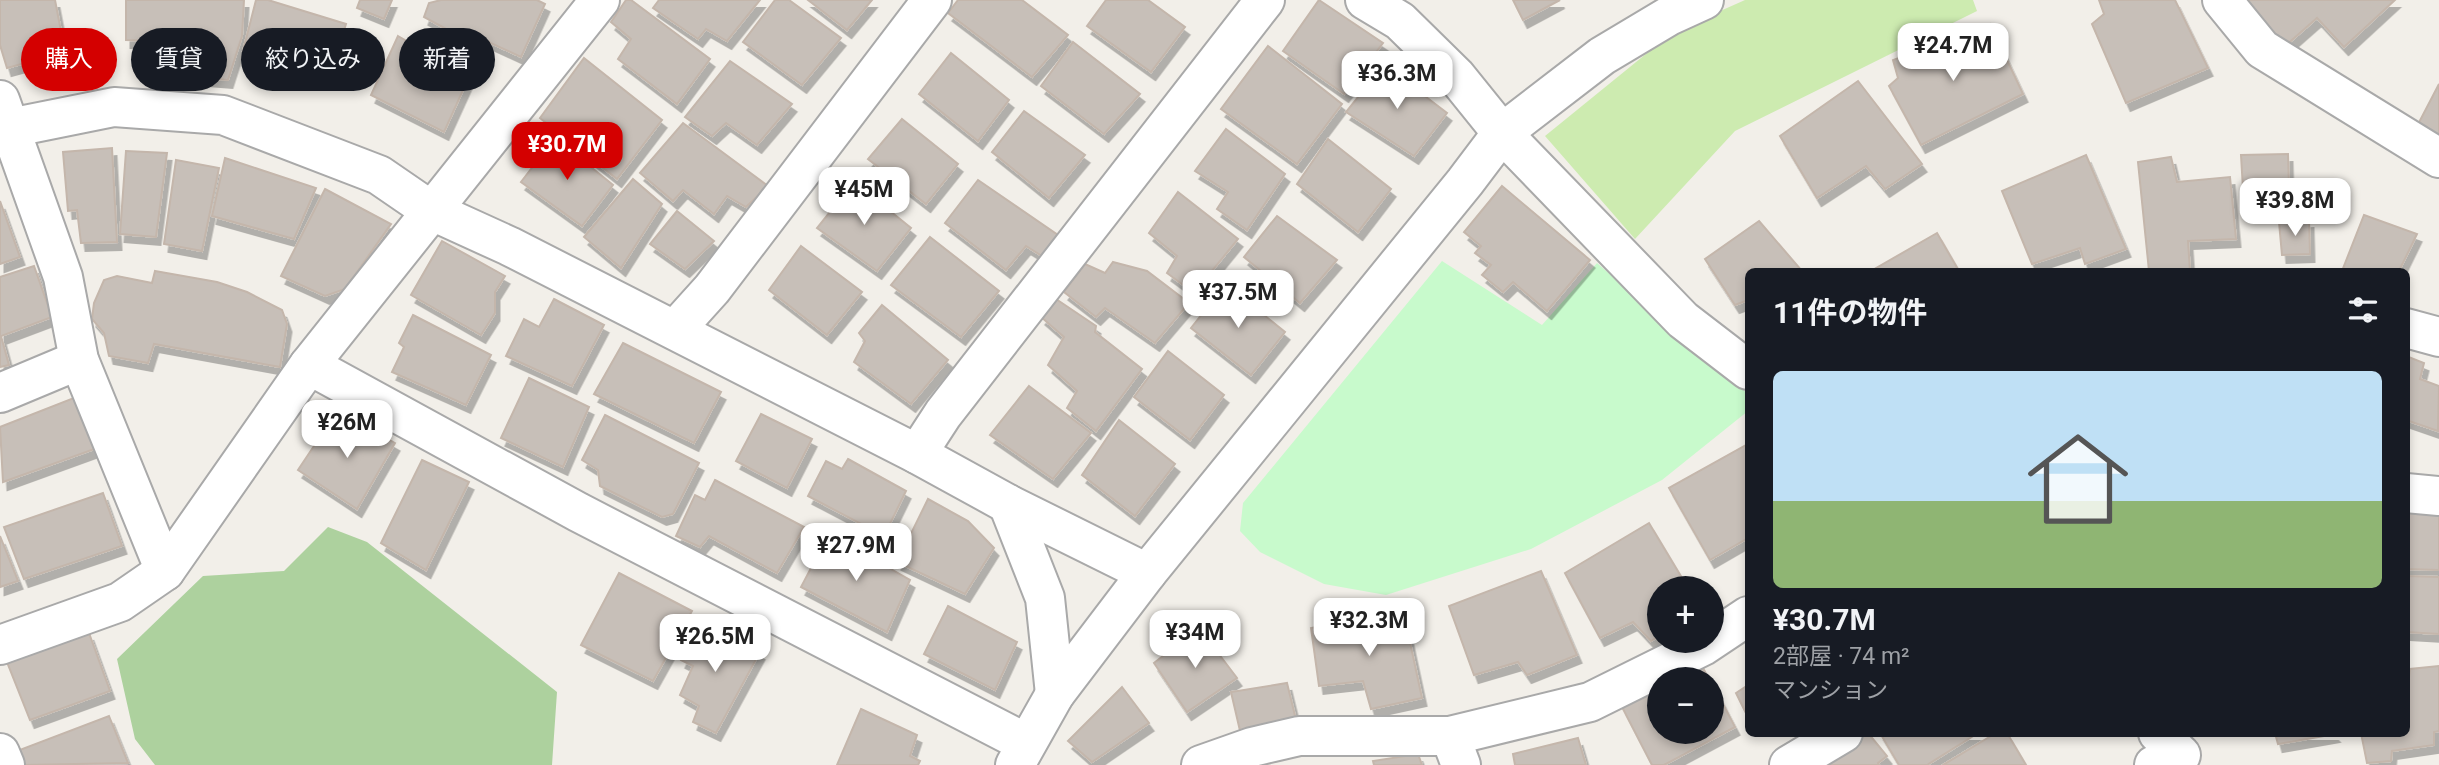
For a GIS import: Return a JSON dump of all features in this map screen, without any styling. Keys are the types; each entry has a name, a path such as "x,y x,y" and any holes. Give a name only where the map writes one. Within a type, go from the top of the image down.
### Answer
{"street":[{"path":"675,330 712,289 932,0"},
{"path":"917,454 943,414 1265,0"},
{"path":"1365,0 1399,21 1456,76 1502,133 1683,320 1745,368"},
{"path":"309,365 1020,754 1055,694 1147,573 1502,133 1602,56 1669,16 1704,0"},
{"path":"2222,0 2262,49 2439,158"},
{"path":"0,645 120,602 165,571 309,365 592,2"},
{"path":"165,571 79,360 64,277 3,119 114,107 223,115 379,175 430,210 509,246 675,330 917,454 1008,505 1147,573"},
{"path":"2410,329 2439,337"},
{"path":"0,393 79,360"},
{"path":"2410,493 2439,496"},
{"path":"1008,505 1045,598 1055,694"},
{"path":"1201,765 1252,747 1298,736 1455,751 1590,702 1703,646 1745,618"},
{"path":"1789,765 1836,737"},
{"path":"2154,765 2181,755 2162,737"},
{"path":"0,752 5,765"}],"green space":[{"path":"1745,0 1973,0 1977,11 1735,131 1635,239 1545,136 1673,32"},
{"path":"1442,261 1542,325 1597,263 1745,391 1745,413 1662,480 1531,549 1386,595 1324,584 1260,552 1240,531 1243,503"},
{"path":"328,527 367,542 557,692 552,765 155,765 135,739 117,659 203,576 284,571"}],"building":[{"path":"0,0 55,0 60,28 21,28 21,64 7,68 0,45"},
{"path":"126,0 244,0 241,39 228,80 227,28 131,28 131,40 126,40"},
{"path":"256,0 268,0 346,24 345,28 249,28"},
{"path":"360,0 392,0 384,19 357,8"},
{"path":"441,0 537,0 545,4 521,57 495,45 495,28 444,28 424,17 429,3"},
{"path":"626,0 631,0 710,59 677,104 618,59 631,39 611,22"},
{"path":"659,0 760,0 727,41 706,29 698,39 653,8"},
{"path":"775,0 789,0 841,38 802,85 743,42"},
{"path":"808,0 872,0 847,30"},
{"path":"958,0 1022,0 1068,35 1032,77 948,13"},
{"path":"1106,0 1148,0 1185,27 1151,72 1087,26"},
{"path":"1319,0 1383,43 1344,94 1283,51"},
{"path":"1513,0 1560,0 1523,20"},
{"path":"2099,0 2175,0 2208,68 2126,103 2092,24 2104,14"},
{"path":"2244,0 2395,0 2344,47 2317,18 2284,47"},
{"path":"1990,24 2023,94 1921,145 1889,86 1898,78 1893,60"},
{"path":"398,36 399,91 463,91 444,132 371,95 373,91 385,91 385,64"},
{"path":"1073,42 1140,94 1104,134 1041,86"},
{"path":"1268,46 1342,104 1297,164 1221,109"},
{"path":"951,53 1009,100 978,141 919,94"},
{"path":"584,58 662,120 617,179 540,118"},
{"path":"730,61 792,104 757,145 726,123 712,136 685,117"},
{"path":"1384,65 1447,113 1414,156 1346,112"},
{"path":"1858,81 1922,164 1885,189 1866,166 1817,198 1780,136"},
{"path":"2439,84 2439,143 2414,132"},
{"path":"1024,111 1085,155 1049,198 992,152"},
{"path":"902,119 958,164 926,204 868,159"},
{"path":"683,123 768,186 746,207 727,196 714,214 683,190 673,201 640,173"},
{"path":"1226,129 1285,174 1247,230 1217,209 1228,192 1195,171"},
{"path":"555,138 613,185 582,226 521,182"},
{"path":"1328,139 1391,189 1358,232 1297,184"},
{"path":"112,148 117,242 81,243 77,210 68,211 63,152"},
{"path":"126,151 167,153 156,237 120,234"},
{"path":"2288,154 2289,189 2243,189 2241,155"},
{"path":"2086,155 2126,249 2085,264 2080,248 2032,264 2002,191"},
{"path":"2171,157 2177,182 2230,177 2236,239 2188,241 2190,268 2149,268 2138,162"},
{"path":"225,158 316,188 294,239 212,216"},
{"path":"176,160 219,168 202,251 164,244"},
{"path":"633,179 662,204 621,268 584,237"},
{"path":"978,180 1058,235 1042,256 1026,246 1006,270 945,223"},
{"path":"854,182 911,228 877,271 817,228"},
{"path":"1502,186 1590,260 1547,311 1513,282 1503,292 1482,275 1491,265 1475,253 1481,246 1464,232"},
{"path":"325,189 391,224 345,289 325,296 281,276"},
{"path":"1178,192 1238,239 1194,293 1167,273 1177,256 1149,233"},
{"path":"0,201 20,257 0,264"},
{"path":"677,211 714,241 685,269 650,244"},
{"path":"2364,215 2417,234 2400,268 2343,268"},
{"path":"1277,216 1337,260 1300,303 1244,257"},
{"path":"2309,220 2310,254 2282,255 2279,222"},
{"path":"1759,221 1799,268 1745,268 1745,301 1735,305 1705,259"},
{"path":"1937,233 1957,268 1876,268"},
{"path":"930,237 999,291 961,337 891,285"},
{"path":"442,241 505,276 495,292 495,313 481,335 411,295"},
{"path":"801,246 862,292 827,335 769,290"},
{"path":"1113,262 1147,271 1189,303 1155,343 1105,308 1096,317 1064,292 1085,264 1105,273"},
{"path":"34,266 52,317 1,336 9,365 0,367 0,277"},
{"path":"155,271 217,282 247,292 282,310 287,324 280,367 154,344 148,363 109,356 104,333 92,319 94,303 104,280 117,276 152,283"},
{"path":"1226,284 1285,332 1251,375 1191,328"},
{"path":"554,299 604,325 572,386 506,356 524,319 539,327"},
{"path":"1056,299 1096,326 1095,332 1142,369 1096,431 1067,408 1077,391 1048,365 1064,337 1041,317"},
{"path":"882,305 948,360 911,404 854,362 865,341 859,333"},
{"path":"413,315 491,355 466,405 392,372 404,347 399,343"},
{"path":"623,343 721,392 694,443 594,394"},
{"path":"1168,351 1224,395 1190,440 1134,397"},
{"path":"2410,358 2424,363 2420,379 2439,386 2438,431 2410,421"},
{"path":"529,378 589,407 563,467 501,438"},
{"path":"1029,386 1091,433 1053,479 990,435"},
{"path":"79,396 100,447 3,482 0,427"},
{"path":"761,414 812,439 787,488 736,461"},
{"path":"605,415 699,463 673,514 662,517 600,486 598,470 582,460"},
{"path":"349,417 395,443 357,509 298,470 330,422 342,429"},
{"path":"1119,420 1175,464 1135,516 1082,475"},
{"path":"1745,446 1745,540 1710,560 1669,488"},
{"path":"848,459 906,491 884,536 808,496 826,461 842,469"},
{"path":"422,460 469,482 426,570 381,543"},
{"path":"715,480 804,527 777,573 709,536 700,547 676,536 695,495 705,500"},
{"path":"103,493 122,546 24,579 4,527"},
{"path":"928,499 968,521 994,548 965,594 897,562"},
{"path":"2410,507 2439,511 2439,570 2410,569"},
{"path":"1649,523 1681,576 1647,576 1647,637 1633,622 1600,638 1565,573"},
{"path":"829,534 910,580 887,632 801,587"},
{"path":"0,536 18,581 0,587"},
{"path":"1541,571 1577,655 1527,675 1518,662 1474,675 1449,606"},
{"path":"619,573 692,611 653,681 581,645"},
{"path":"2410,576 2439,577 2439,634 2410,632"},
{"path":"948,606 1017,642 995,690 924,654"},
{"path":"1403,610 1422,698 1371,709 1363,681 1319,686 1311,628"},
{"path":"699,621 760,652 716,733 693,722 699,706 680,695 693,666 681,660"},
{"path":"1199,628 1237,678 1187,712 1154,663"},
{"path":"89,633 110,691 30,720 7,662"},
{"path":"2439,666 2439,731 2434,732 2434,745 2392,751 2391,761 2367,763 2362,737 2410,737 2410,669"},
{"path":"1287,683 1297,724 1241,735 1231,692"},
{"path":"1122,687 1149,723 1092,762 1068,741"},
{"path":"1745,687 1745,711 1736,693"},
{"path":"1647,695 1647,744 1703,744 1664,765 1652,765 1622,707"},
{"path":"1724,706 1735,727 1724,733"},
{"path":"861,709 917,735 910,756 920,761 918,765 837,765"},
{"path":"109,716 128,763 23,765 17,751"},
{"path":"1861,737 1871,737 1887,756 1879,765 1815,765"},
{"path":"1882,737 1972,737 1927,765 1899,765"},
{"path":"1989,737 2009,737 2026,765 1943,765"},
{"path":"2276,737 2318,737 2278,744"},
{"path":"1578,738 1586,765 1515,765 1513,754"},
{"path":"1418,754 1422,765 1374,765 1373,761"}]}
